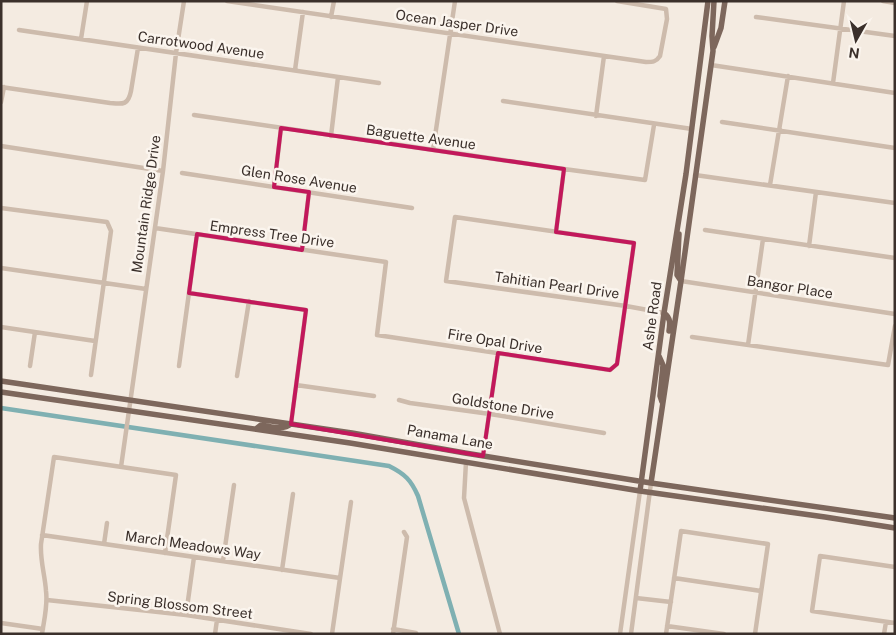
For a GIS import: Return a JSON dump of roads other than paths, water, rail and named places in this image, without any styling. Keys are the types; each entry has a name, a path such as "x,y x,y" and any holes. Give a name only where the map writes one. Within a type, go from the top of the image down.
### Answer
{"main road":[{"name":"Ashe Road","path":"640,491 664,313 692,129 708,1"},
{"name":"Ashe Road","path":"651,483 713,51 714,1"},
{"path":"713,51 723,18 725,1"},
{"path":"678,227 677,275 681,282"},
{"path":"664,313 669,317 670,321 667,350 669,358"},
{"path":"659,356 663,365 660,396 663,402"},
{"name":"Panama Lane","path":"1,381 352,433 641,482 895,518"},
{"name":"Panama Lane","path":"1,392 256,429 640,491 895,528"},
{"path":"256,429 261,425 285,428 290,424"},
{"path":"466,462 484,456"},
{"path":"862,522 895,524"}],"street":[{"path":"82,39 87,1"},
{"name":"Mountain Ridge Drive","path":"121,467 163,171 176,53 184,1"},
{"name":"Ocean Jasper Drive","path":"227,1 646,62 658,60 667,19 666,9 617,1"},
{"path":"331,17 334,1"},
{"path":"433,150 455,1"},
{"path":"833,83 844,1"},
{"path":"883,1 895,3"},
{"path":"295,70 303,12"},
{"path":"756,17 895,36"},
{"name":"Carrotwood Avenue","path":"19,30 379,83"},
{"path":"1,102 2,87 110,103 126,103 132,91 138,48"},
{"path":"596,116 604,56"},
{"path":"711,66 895,93"},
{"path":"770,185 788,76"},
{"path":"331,136 338,77"},
{"path":"503,101 654,125 692,129"},
{"name":"Baguette Avenue","path":"194,115 645,180 654,125"},
{"path":"722,122 895,148"},
{"path":"274,187 281,128"},
{"path":"1,146 163,171"},
{"path":"564,169 556,232 634,243 626,306"},
{"name":"Glen Rose Avenue","path":"182,173 412,208"},
{"path":"695,175 895,203"},
{"path":"302,250 309,192"},
{"path":"808,246 816,192"},
{"path":"1,208 107,222 111,231 91,375"},
{"name":"Tahitian Pearl Drive","path":"556,232 455,217 446,280 664,313"},
{"name":"Empress Tree Drive","path":"155,228 386,262 376,335"},
{"path":"705,230 895,258"},
{"path":"178,366 197,234"},
{"path":"748,345 763,239"},
{"path":"1,268 146,289"},
{"name":"Bangor Place","path":"681,282 895,314"},
{"path":"189,292 306,310 290,424"},
{"path":"237,376 249,301"},
{"name":"Fire Opal Drive","path":"376,335 610,370 617,364 626,306"},
{"path":"692,337 888,365 895,326"},
{"path":"1,327 95,341"},
{"path":"30,366 35,332"},
{"path":"484,456 498,353"},
{"path":"296,385 374,396"},
{"name":"Goldstone Drive","path":"399,400 604,433"},
{"path":"1,623 42,631 47,593 40,555 54,458 176,475 165,553"},
{"path":"466,462 464,498 500,634"},
{"name":"Ashe Road","path":"631,634 651,483"},
{"path":"223,561 234,485"},
{"name":"Ashe Road","path":"620,634 640,491"},
{"path":"282,570 293,494"},
{"path":"332,634 351,502"},
{"path":"104,544 106,523"},
{"path":"666,634 681,531 768,544 754,634"},
{"path":"404,532 408,537 393,632 416,633"},
{"name":"March Meadows Way","path":"42,535 340,578"},
{"path":"895,567 820,556 812,611 895,623"},
{"path":"186,615 194,557"},
{"path":"674,578 761,591"},
{"path":"636,598 671,602"},
{"name":"Spring Blossom Street","path":"46,600 186,615 311,634"},
{"path":"215,634 217,620"},
{"path":"884,634 886,622"},
{"path":"667,626 724,634"}],"waterway":[{"path":"1,408 389,466 407,478 418,496 459,634"}]}
